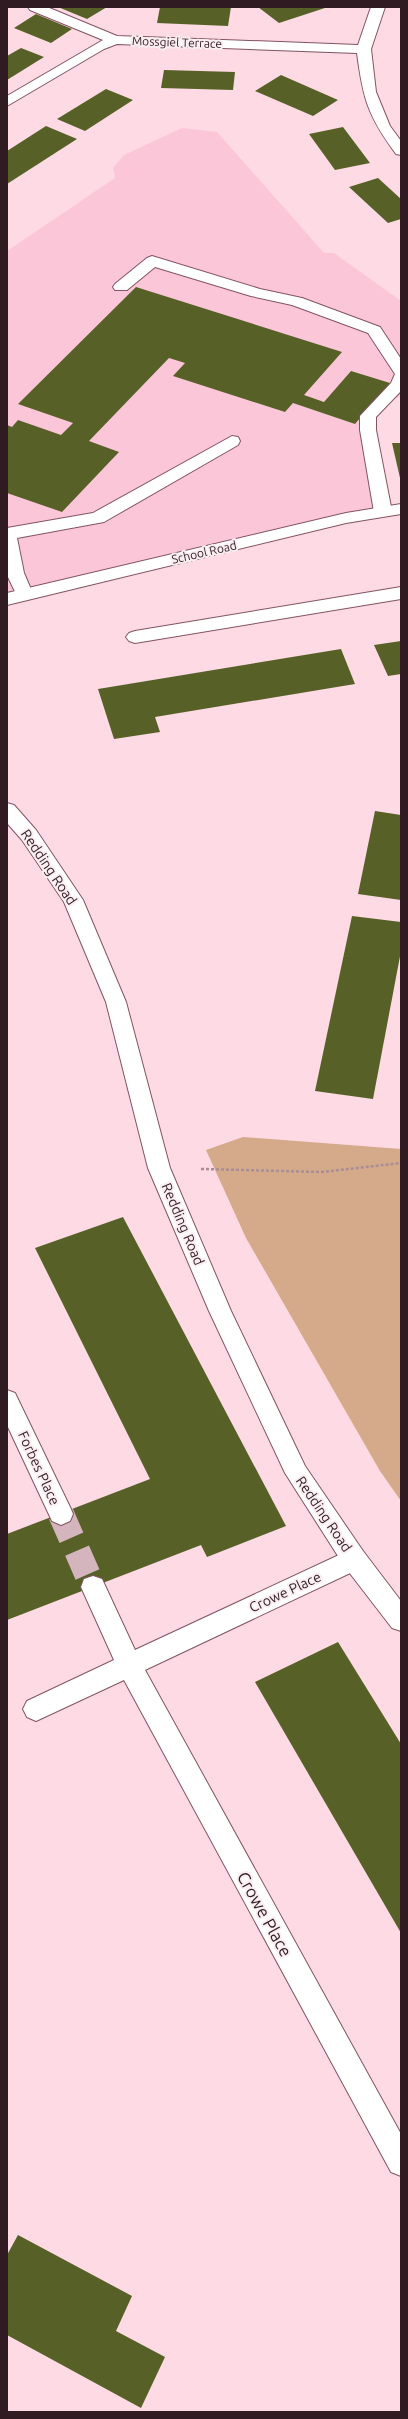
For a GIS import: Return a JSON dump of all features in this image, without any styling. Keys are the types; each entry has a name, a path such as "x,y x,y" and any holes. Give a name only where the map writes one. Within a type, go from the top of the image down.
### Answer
{"street":[{"path":"35,7 115,40"},
{"path":"378,7 364,49 369,92 383,127 401,151"},
{"name":"Mossgiel Terrace","path":"7,102 99,46 115,40 364,49"},
{"path":"122,287 152,261 257,293 296,301 343,317 374,330 401,371"},
{"path":"382,512 368,430 368,416 398,385 401,378"},
{"path":"24,594 15,573 8,533 98,518 232,441"},
{"name":"School Road","path":"7,599 346,518 401,509"},
{"path":"135,637 401,593"},
{"name":"Redding Road","path":"7,810 29,835 74,900 116,1002 159,1168 220,1311 297,1473 354,1559 401,1620"},
{"name":"Forbes Place","path":"7,1400 61,1514"},
{"name":"Crowe Place","path":"36,1709 354,1559"},
{"path":"92,1587 128,1665"},
{"name":"Crowe Place","path":"128,1665 401,2162"}],"path":[{"path":"159,1168 322,1172 401,1163"}],"shaded area":[{"path":"182,128 217,132 324,253 334,253 401,301 401,397 392,398 373,420 393,510 7,599 7,251 115,178 113,168 124,155"},
{"path":"243,1137 401,1149 401,1501 380,1471 246,1238 206,1150"}],"building":[{"path":"58,7 107,7 87,19"},
{"path":"160,7 231,7 228,26 157,23"},
{"path":"258,7 328,7 279,23"},
{"path":"36,14 72,29 51,43 14,28"},
{"path":"21,48 44,57 7,80 7,56"},
{"path":"164,70 235,72 233,90 161,88"},
{"path":"281,75 338,100 313,116 255,91"},
{"path":"106,89 133,100 85,131 57,119"},
{"path":"46,126 77,139 7,184 7,151"},
{"path":"343,127 370,163 335,170 309,134"},
{"path":"378,178 401,199 401,219 388,223 349,187"},
{"path":"136,287 342,352 304,395 324,402 351,371 390,383 355,424 293,403 285,412 173,376 185,363 169,358 89,441 119,452 62,512 7,493 7,425 12,427 18,420 61,435 73,423 18,404"},
{"path":"392,443 401,443 401,478 400,478"},
{"path":"401,641 401,674 388,676 374,645"},
{"path":"341,649 355,684 155,717 160,732 114,739 98,689"},
{"path":"375,811 401,815 401,900 358,894"},
{"path":"352,916 401,922 401,951 373,1099 315,1091"},
{"path":"123,1217 286,1526 207,1557 201,1545 7,1620 7,1534 150,1479 35,1248"},
{"path":"338,1642 401,1744 401,1933 255,1682"},
{"path":"18,2235 132,2296 116,2331 165,2357 141,2408 7,2335 7,2255"}],"tunnel":[{"path":"61,1514 93,1587"}]}
